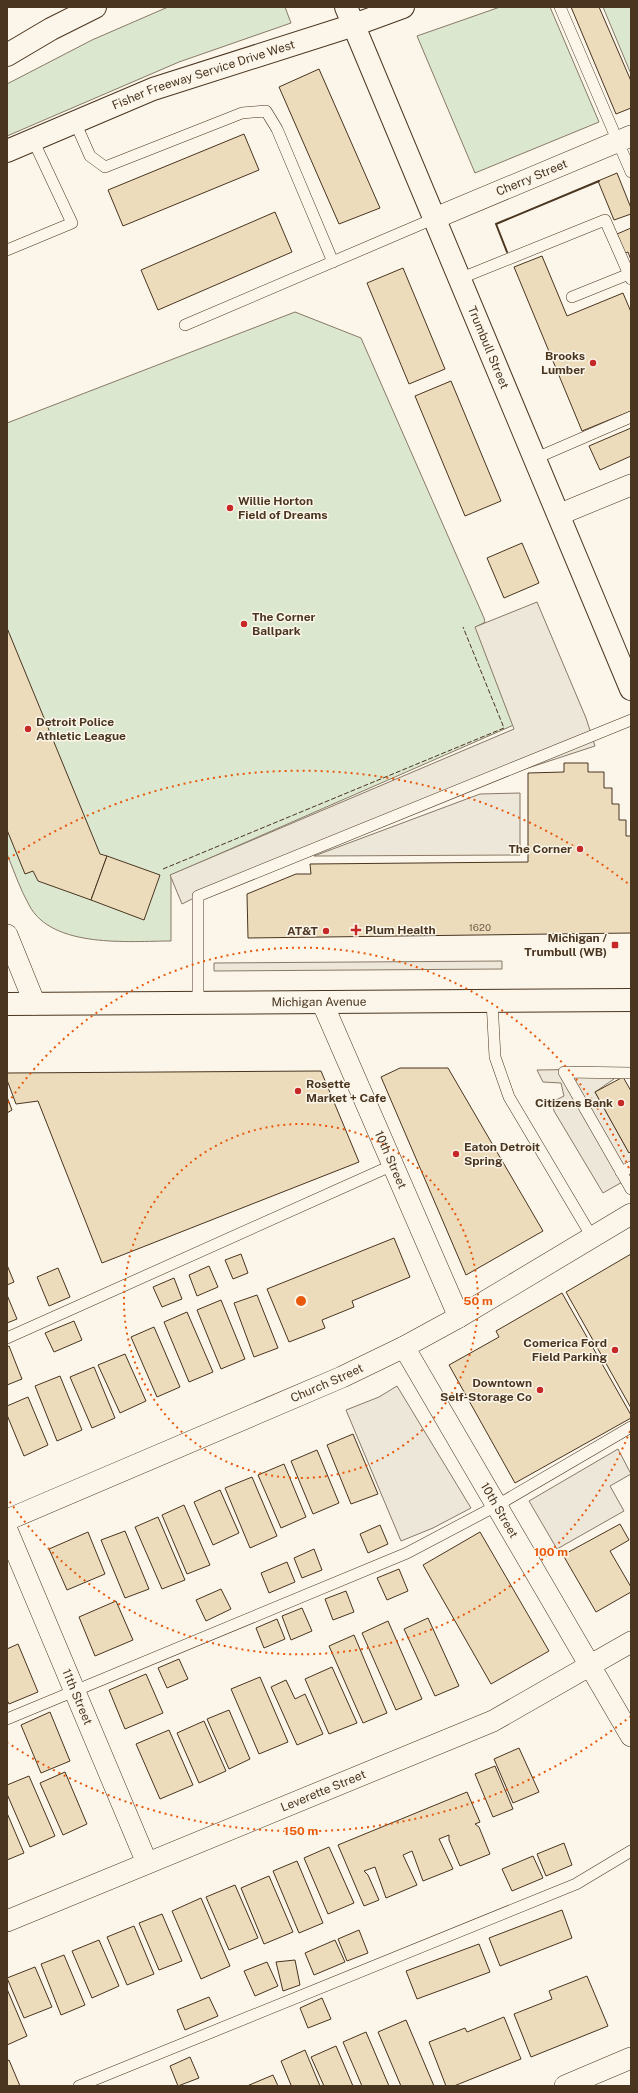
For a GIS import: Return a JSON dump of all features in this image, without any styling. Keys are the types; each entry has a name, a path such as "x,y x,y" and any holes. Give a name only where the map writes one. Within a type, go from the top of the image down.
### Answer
{"main road":[{"path":"7,55 51,29 95,7"},
{"name":"Fisher Freeway Service Drive West","path":"7,151 154,89 350,16 403,7"},
{"name":"Trumbull Street","path":"350,16 433,219 630,684"},
{"name":"Michigan Avenue","path":"7,1004 631,1000"}],"street":[{"name":"Cherry Street","path":"433,219 624,139"},
{"path":"558,515 631,484"},
{"path":"7,935 35,1004"},
{"name":"10th Street","path":"322,1002 459,1317"},
{"name":"Church Street","path":"7,1520 342,1377 404,1347 459,1317 631,1214"},
{"name":"10th Street","path":"404,1347 631,1736"},
{"name":"11th Street","path":"7,1530 147,1863"},
{"name":"Leverette Street","path":"7,1920 493,1721 631,1642"},
{"path":"565,2086 631,2058"}],"lane":[{"path":"560,7 624,139 631,172"},
{"path":"75,122 90,156 105,167 242,113 266,111 277,130 333,262"},
{"path":"7,250 72,223 33,140"},
{"path":"185,325 433,219"},
{"path":"459,280 605,220 630,276 572,297"},
{"path":"534,459 631,417"},
{"path":"198,1002 198,896 631,720"},
{"path":"492,1001 495,1057 509,1097 592,1237"},
{"path":"631,1073 564,1072 626,1169 631,1189"},
{"path":"7,1338 393,1164"},
{"path":"7,1720 407,1553 496,1506 631,1427"},
{"path":"79,2086 576,1884 631,1850"}],"green space":[{"path":"168,7 285,7 291,23 179,62 7,136 7,84 92,40"},
{"path":"500,7 550,7 599,122 475,173 417,36"},
{"path":"603,7 631,7 631,74"},
{"name":"The Corner Ballpark","path":"295,312 361,338 484,618 485,622 476,627 516,724 171,875 171,941 135,942 93,940 73,936 55,929 40,919 29,905 7,854 7,423"}],"shaded area":[{"path":"537,602 586,718 595,746 525,769 198,896 182,904 170,875 514,729 475,627"},
{"path":"520,793 520,855 314,856 480,794"},
{"path":"502,961 502,969 214,971 214,963"},
{"path":"613,1069 614,1079 595,1092 629,1153 631,1151 631,1177 603,1193 554,1111 552,1102 564,1096 561,1083 543,1082 537,1070"},
{"path":"397,1386 471,1508 433,1528 401,1541 346,1410 379,1397"},
{"path":"618,1449 631,1474 610,1486 624,1511 557,1549 529,1501"}],"building":[{"path":"571,7 599,7 631,81 631,108 616,114"},
{"path":"319,69 380,208 339,224 279,87"},
{"path":"244,134 259,170 123,226 108,190"},
{"path":"617,173 631,208 631,214 614,220 598,181"},
{"path":"275,212 292,252 158,310 141,270"},
{"path":"631,228 631,260 628,252 625,253 617,234"},
{"name":"Brooks Lumber","path":"542,256 567,316 623,293 631,312 631,411 582,431 514,267"},
{"path":"403,268 445,369 409,384 367,283"},
{"path":"451,381 501,501 465,516 415,396"},
{"path":"631,428 631,456 600,470 589,446"},
{"path":"522,543 539,583 504,598 487,558"},
{"name":"Detroit Police Athletic League","path":"7,628 100,854 107,856 91,900 38,881 33,871 25,874 7,830"},
{"name":"The Corner","path":"564,763 588,763 588,772 604,772 604,788 612,788 612,804 619,804 619,820 626,820 626,836 631,836 631,933 248,938 247,894 296,874 311,874 310,864 528,862 528,773 564,772"},
{"path":"107,856 160,875 144,920 91,900"},
{"name":"Eaton Detroit Spring","path":"400,1068 448,1068 543,1231 466,1275 381,1077"},
{"path":"321,1071 359,1162 102,1263 38,1101 16,1104 7,1080 7,1073"},
{"path":"623,1077 631,1091 631,1151 629,1153 595,1092"},
{"path":"7,1097 12,1110 7,1113"},
{"path":"394,1238 410,1277 352,1301 354,1307 322,1320 325,1328 289,1342 267,1289"},
{"path":"241,1254 248,1273 233,1279 225,1260"},
{"name":"Comerica Ford Field Parking","path":"631,1254 631,1408 566,1292"},
{"path":"7,1265 14,1282 7,1285"},
{"path":"209,1266 218,1287 197,1296 189,1275"},
{"path":"58,1268 70,1297 49,1306 37,1277"},
{"path":"174,1278 182,1299 162,1307 153,1287"},
{"name":"Downtown Self-Storage Co","path":"562,1293 631,1415 631,1418 515,1483 449,1365 499,1337 496,1331"},
{"path":"7,1295 17,1319 7,1323"},
{"path":"257,1295 278,1348 254,1357 234,1303"},
{"path":"221,1300 245,1359 221,1369 197,1310"},
{"path":"187,1312 213,1372 189,1382 164,1322"},
{"path":"74,1321 82,1340 54,1352 45,1333"},
{"path":"154,1327 180,1387 157,1397 131,1337"},
{"path":"9,1346 22,1379 7,1385 7,1347"},
{"path":"125,1354 146,1401 120,1413 98,1365"},
{"path":"94,1367 115,1418 92,1428 70,1377"},
{"path":"60,1376 82,1430 57,1441 35,1386"},
{"path":"28,1397 48,1445 24,1456 7,1415 7,1406"},
{"path":"353,1434 378,1494 351,1504 327,1445"},
{"path":"317,1450 339,1503 313,1514 291,1461"},
{"path":"284,1464 306,1517 281,1528 258,1475"},
{"path":"252,1477 277,1536 250,1548 225,1488"},
{"path":"220,1490 239,1533 213,1545 194,1502"},
{"path":"184,1505 210,1565 187,1574 162,1515"},
{"path":"158,1517 185,1580 162,1589 135,1527"},
{"path":"620,1524 629,1540 610,1551 631,1587 631,1592 596,1612 563,1555"},
{"path":"380,1525 388,1544 368,1553 360,1534"},
{"path":"125,1531 149,1589 125,1598 101,1540"},
{"path":"88,1532 105,1574 67,1590 49,1549"},
{"path":"480,1532 549,1651 491,1684 423,1565"},
{"path":"314,1549 322,1570 302,1578 294,1558"},
{"path":"287,1562 295,1582 269,1593 261,1573"},
{"path":"399,1569 408,1591 387,1600 377,1578"},
{"path":"221,1589 231,1609 206,1621 196,1600"},
{"path":"346,1591 354,1612 333,1620 325,1599"},
{"path":"116,1601 133,1640 95,1656 79,1617"},
{"path":"302,1608 312,1631 291,1640 282,1616"},
{"path":"428,1618 459,1686 435,1696 404,1629"},
{"path":"277,1619 285,1639 264,1648 256,1628"},
{"path":"388,1621 422,1699 396,1710 362,1633"},
{"path":"354,1635 387,1713 363,1723 329,1646"},
{"path":"18,1644 38,1692 9,1704 7,1700 7,1649"},
{"path":"179,1659 188,1679 167,1688 158,1668"},
{"path":"332,1667 357,1723 329,1734 305,1679"},
{"path":"146,1674 163,1713 125,1729 109,1690"},
{"path":"260,1677 288,1742 259,1754 231,1689"},
{"path":"286,1680 295,1699 305,1694 323,1734 297,1745 271,1687"},
{"path":"229,1710 250,1759 229,1769 207,1719"},
{"path":"50,1712 70,1761 41,1773 21,1725"},
{"path":"204,1721 226,1771 199,1783 177,1733"},
{"path":"169,1730 193,1785 160,1799 136,1744"},
{"path":"519,1748 539,1792 513,1803 494,1759"},
{"path":"495,1766 513,1809 493,1817 475,1774"},
{"path":"65,1772 87,1824 63,1835 40,1783"},
{"path":"29,1776 55,1836 30,1847 7,1794 7,1785"},
{"path":"467,1792 480,1822 475,1824 479,1827 490,1854 460,1866 449,1840 449,1835 439,1839 453,1869 423,1881 412,1851 403,1855 417,1885 386,1898 375,1867 364,1871 368,1875 379,1900 364,1906 338,1845"},
{"path":"7,1813 24,1853 7,1860"},
{"path":"564,1843 572,1865 546,1876 537,1854"},
{"path":"329,1847 354,1903 328,1914 304,1858"},
{"path":"533,1856 543,1878 512,1891 502,1869"},
{"path":"297,1861 323,1923 299,1933 273,1871"},
{"path":"269,1876 293,1932 264,1944 241,1888"},
{"path":"235,1885 258,1938 229,1950 206,1897"},
{"path":"201,1898 230,1966 201,1979 172,1911"},
{"path":"562,1910 572,1938 500,1966 489,1938"},
{"path":"162,1914 182,1961 159,1970 139,1923"},
{"path":"134,1926 154,1974 127,1985 107,1937"},
{"path":"359,1930 368,1953 347,1961 338,1939"},
{"path":"99,1940 119,1986 92,1998 72,1951"},
{"path":"335,1940 345,1962 314,1975 305,1953"},
{"path":"479,1944 490,1972 417,1999 406,1971"},
{"path":"64,1955 85,2005 61,2015 41,1964"},
{"path":"295,1960 300,1985 283,1991 276,1962"},
{"path":"267,1962 278,1986 255,1996 244,1971"},
{"path":"35,1967 52,2007 24,2018 7,1978"},
{"path":"587,1976 608,2026 531,2057 514,2014 552,1999 549,1991"},
{"path":"7,1989 27,2036 7,2045"},
{"path":"209,1997 218,2016 185,2030 177,2010"},
{"path":"322,1998 331,2019 308,2028 300,2008"},
{"path":"504,2017 521,2059 454,2086 446,2086 429,2042 465,2028 467,2032"},
{"path":"406,2020 434,2086 401,2086 378,2032"},
{"path":"366,2032 389,2086 362,2086 343,2042"},
{"path":"336,2046 353,2086 324,2086 311,2057"},
{"path":"305,2050 320,2086 288,2086 291,2085 281,2061"},
{"path":"190,2057 199,2078 178,2086 170,2066"},
{"path":"9,2060 20,2086 7,2086 7,2061"},
{"path":"273,2075 278,2086 247,2086"}],"fence":[{"path":"163,869 504,728 463,627"}],"wall":[{"path":"507,252 496,224 599,181"}],"place":[{"name":"Brooks Lumber","path":"593,363"},
{"name":"Willie Horton Field of Dreams","path":"230,508"},
{"name":"The Corner Ballpark","path":"244,624"},
{"name":"Detroit Police Athletic League","path":"28,729"},
{"name":"The Corner","path":"580,849"},
{"name":"Plum Health","path":"356,930"},
{"name":"AT&T","path":"326,931"},
{"name":"Michigan / Trumbull (WB)","path":"615,945"},
{"name":"Rosette Market + Cafe","path":"298,1091"},
{"name":"Citizens Bank","path":"621,1103"},
{"name":"Eaton Detroit Spring","path":"456,1154"},
{"name":"Comerica Ford Field Parking","path":"615,1350"},
{"name":"Downtown Self-Storage Co","path":"540,1390"}]}
